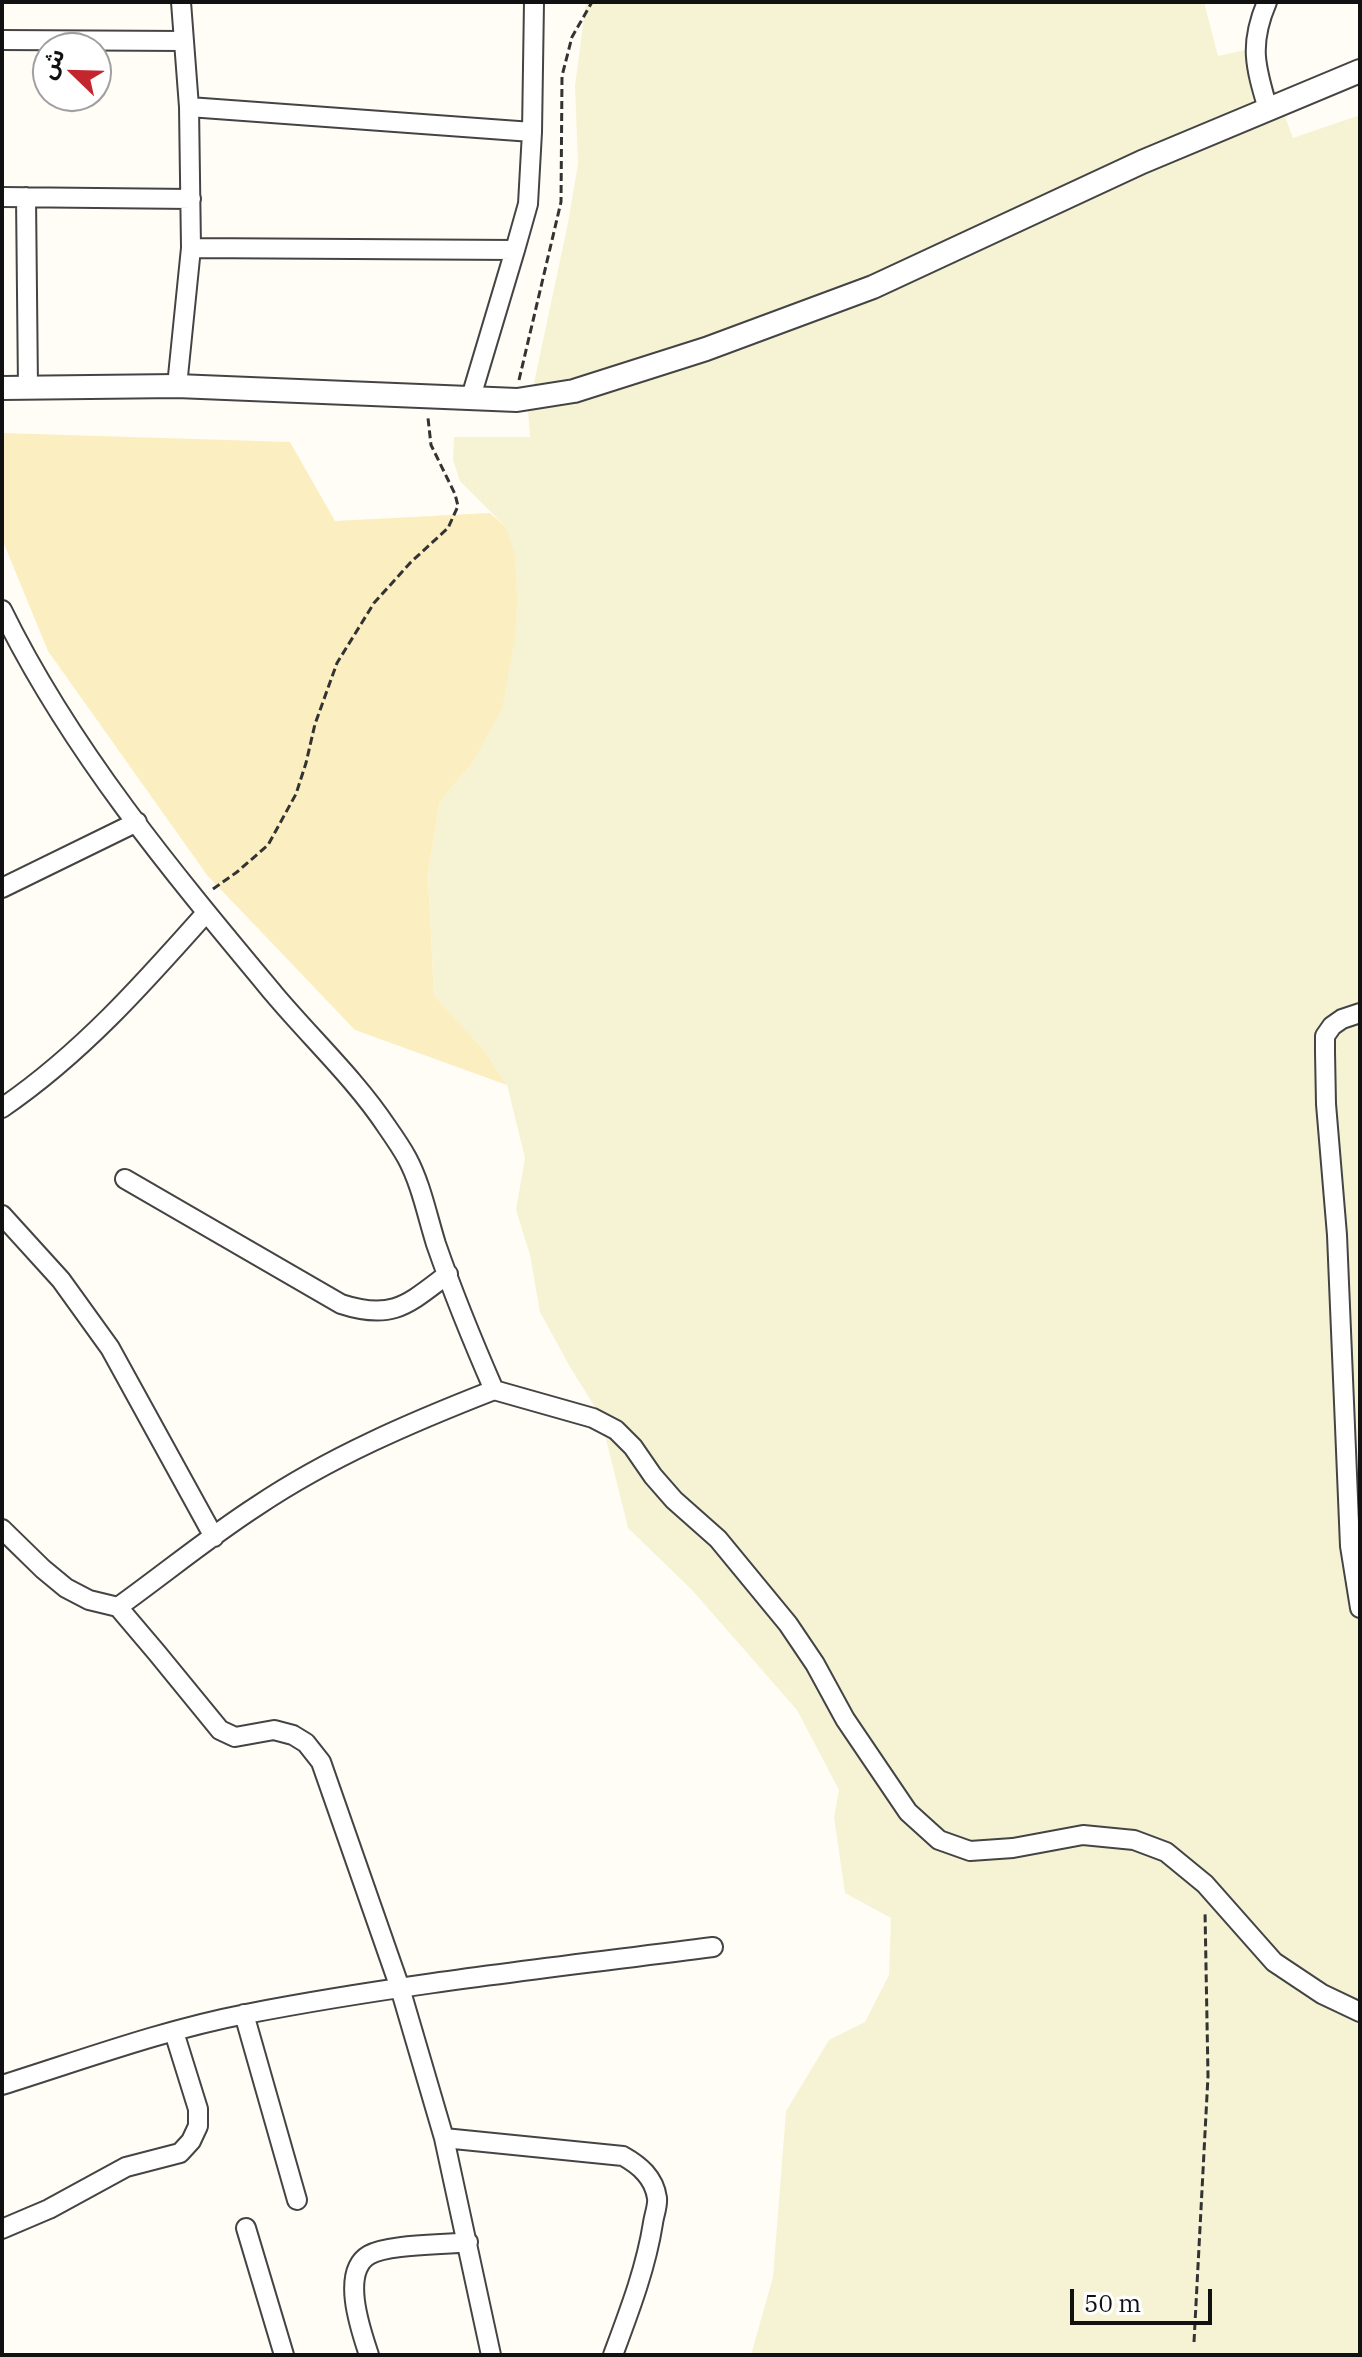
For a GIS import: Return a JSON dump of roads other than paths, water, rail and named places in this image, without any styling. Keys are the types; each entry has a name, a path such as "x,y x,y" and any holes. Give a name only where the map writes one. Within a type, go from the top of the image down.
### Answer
{"street":[{"path":"177,386 191,248 189,107 181,2"},
{"path":"471,397 528,204 534,2"},
{"path":"1267,2 1256,28 1254,54 1268,109"},
{"path":"2,40 184,41"},
{"path":"2,388 177,386 517,400 574,391 639,371 873,287 1142,162 1360,71"},
{"path":"189,107 532,132"},
{"path":"2,197 191,199"},
{"path":"26,197 28,388"},
{"path":"191,248 515,250"},
{"path":"2,610 35,675 83,749 201,907 360,1092 407,1158 494,1390"},
{"path":"2,888 137,822"},
{"path":"2,1108 77,1050 126,1003 201,907"},
{"path":"1360,1013 1342,1019 1325,1036 1350,1546 1360,1608"},
{"path":"125,1179 341,1304 364,1312 385,1311 409,1303 448,1274"},
{"path":"2,1215 61,1280 110,1348 214,1537"},
{"path":"118,1607 257,1506 388,1433 494,1390 593,1418 616,1430 633,1447 674,1500 718,1539 788,1624 815,1664 845,1719 908,1812 939,1840 970,1851 1013,1848 1083,1835 1134,1840 1166,1852 1205,1884 1274,1962 1322,1994 1360,2012"},
{"path":"2,1529 66,1588 89,1600 118,1607 220,1730 235,1737 274,1730 293,1735 306,1743 321,1762 400,1988 444,2138 491,2355"},
{"path":"2,2085 174,2032 244,2014 400,1988 713,1947"},
{"path":"244,2014 297,2200"},
{"path":"2,2229 49,2209 126,2167 180,2153 191,2141 198,2126 198,2109 174,2032"},
{"path":"444,2138 623,2156 640,2166 651,2180 657,2199 652,2233 637,2290 613,2355"},
{"path":"246,2228 284,2355"},
{"path":"369,2355 354,2293 356,2272 366,2257 382,2250 468,2242"}]}
